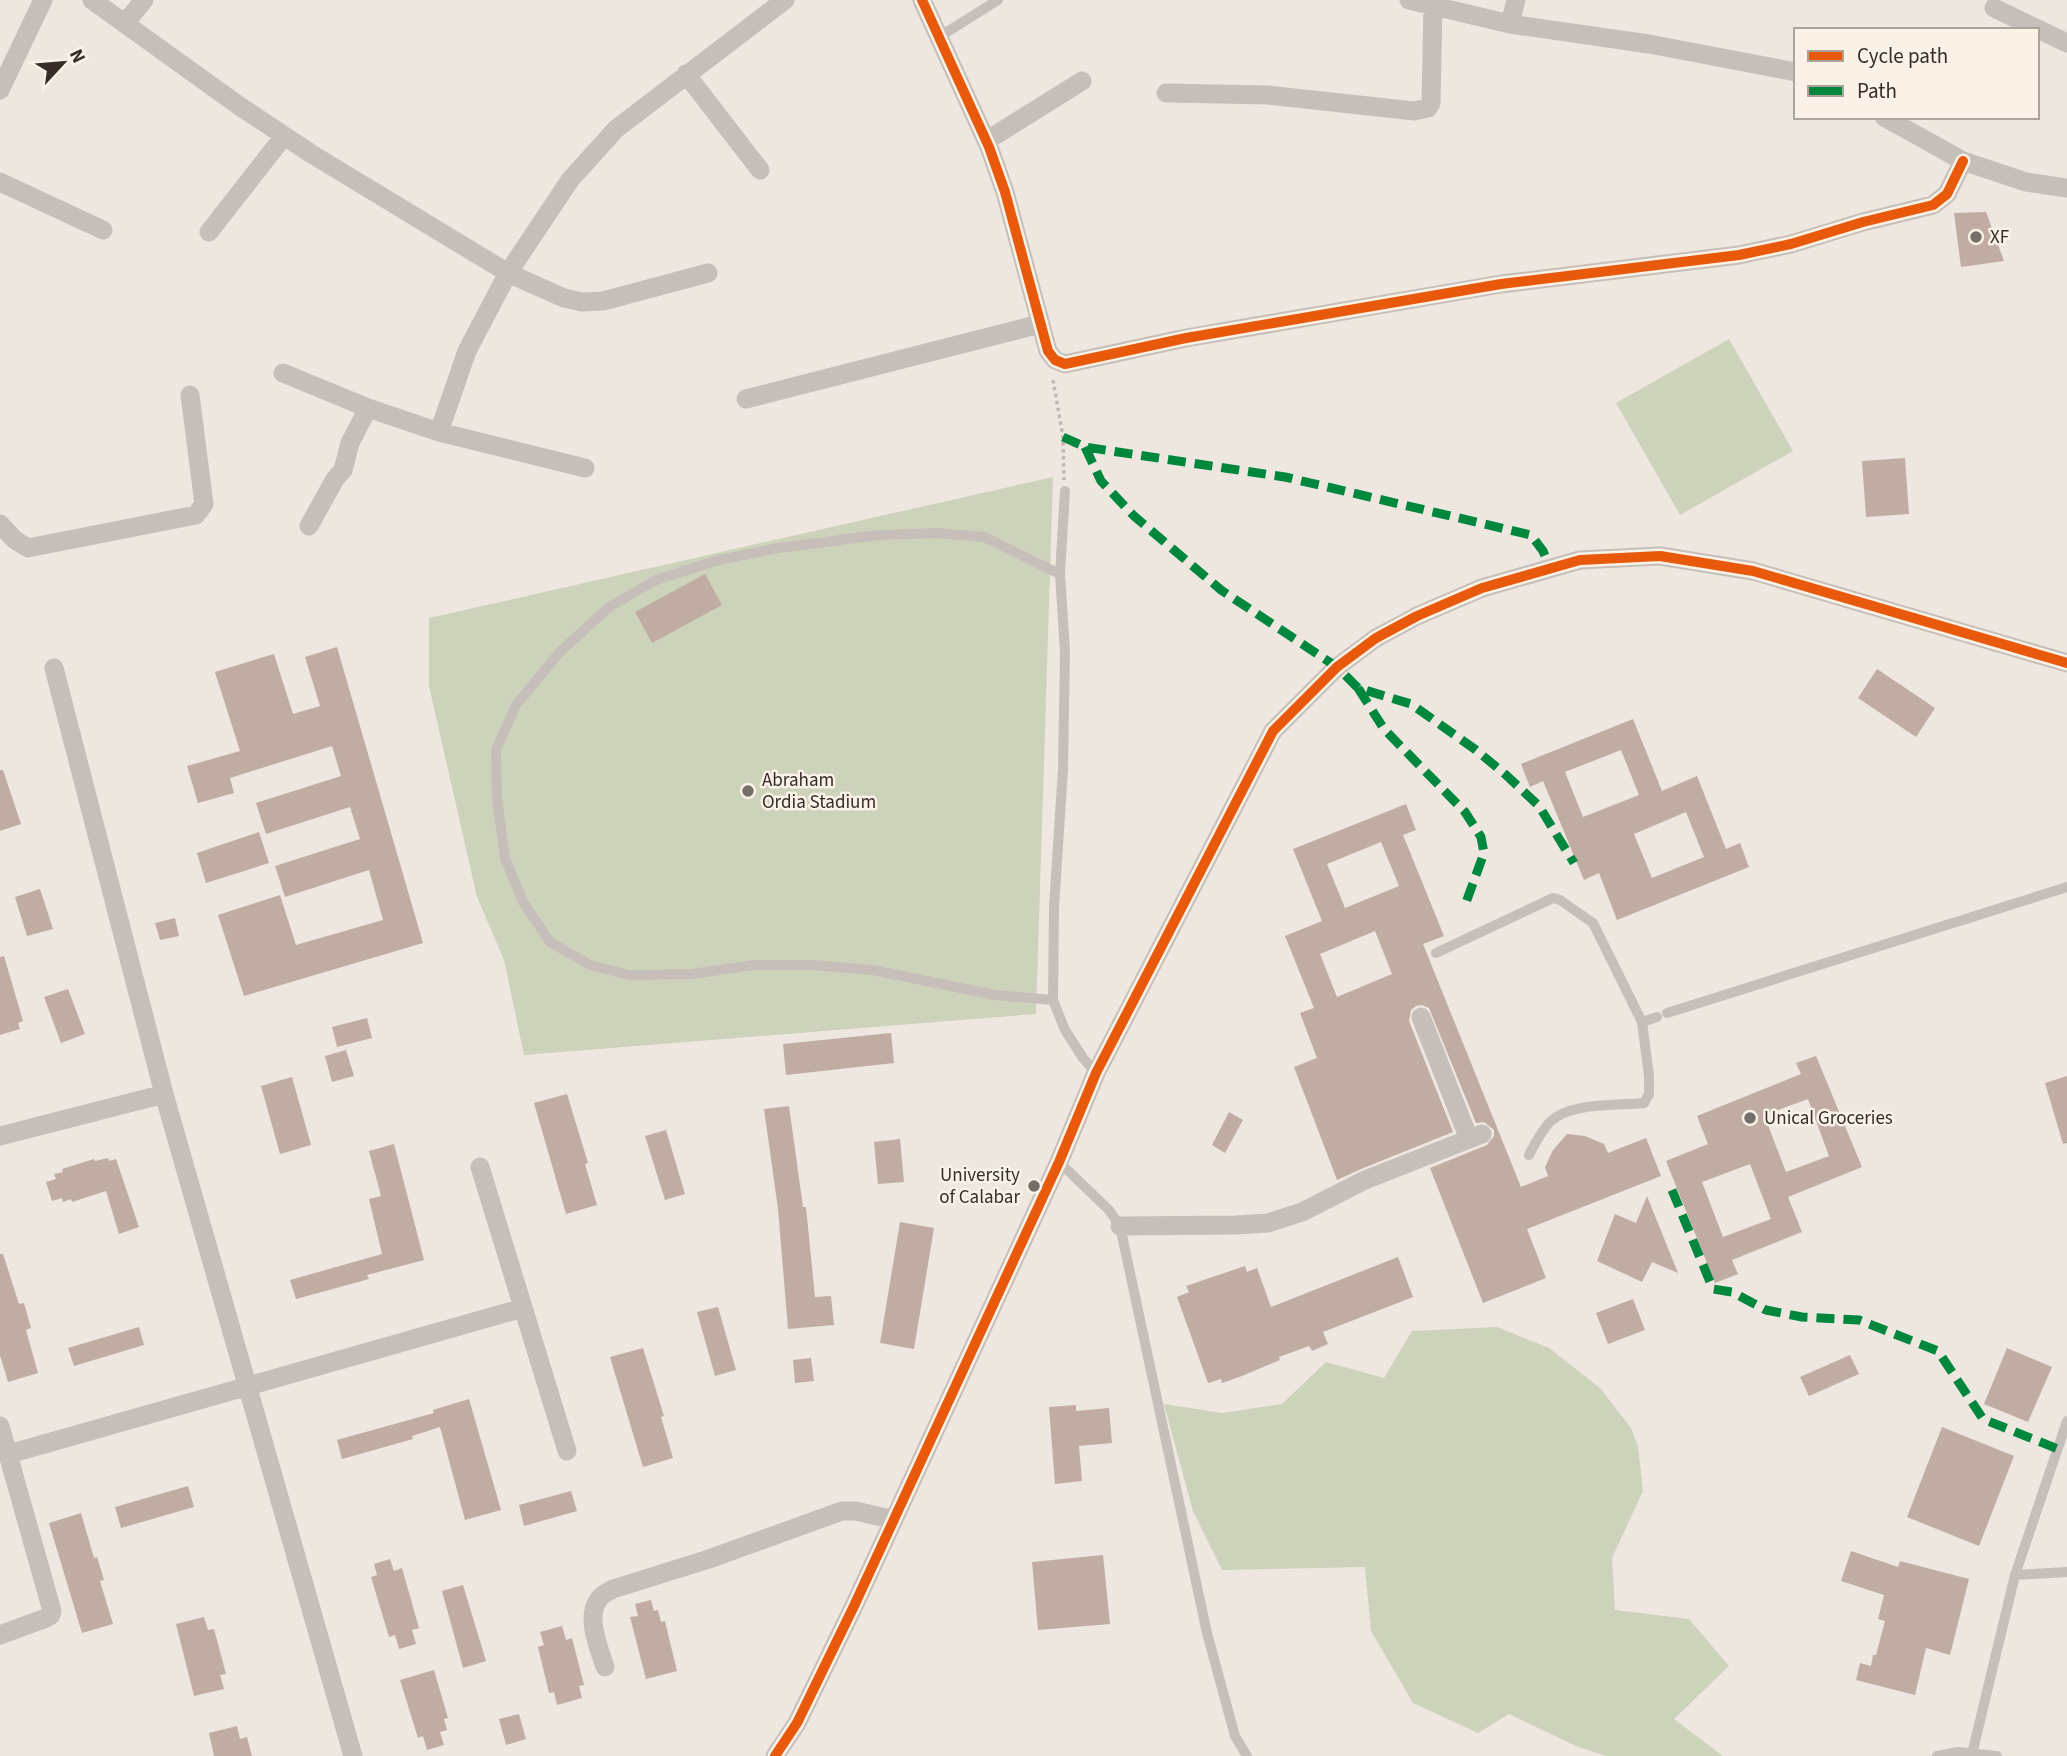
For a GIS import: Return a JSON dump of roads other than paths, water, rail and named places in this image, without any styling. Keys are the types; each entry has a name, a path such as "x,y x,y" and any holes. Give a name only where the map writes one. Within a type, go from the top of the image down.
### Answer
{"street":[{"path":"0,90 43,0"},
{"path":"92,0 284,135 508,273 564,298 582,302 603,301 708,274"},
{"path":"125,23 144,0"},
{"path":"439,432 467,351 508,273 555,199 592,153 617,129 685,74 785,0"},
{"path":"922,0 986,141 1005,192 1048,351 1055,360 1065,363 1185,338 1501,284 1739,255 1791,244 1863,222 1933,205 1947,194 1963,161"},
{"path":"1409,0 1510,24 1648,44 1794,72"},
{"path":"1510,24 1516,0"},
{"path":"1166,93 1268,95 1414,111 1428,108 1431,103 1433,6"},
{"path":"1994,8 2036,28"},
{"path":"2039,30 2067,43"},
{"path":"685,74 760,170"},
{"path":"986,141 1082,81"},
{"path":"1888,119 1963,161 2026,182 2067,188"},
{"path":"209,232 284,135"},
{"path":"0,181 103,230"},
{"path":"747,399 1040,324"},
{"path":"283,373 368,408 439,432 584,468"},
{"path":"0,524 15,540 28,548 196,515 204,504 190,395"},
{"path":"309,526 335,479 343,470 350,443 368,408"},
{"path":"775,1756 797,1723 894,1520 1059,1162 1096,1073 1273,731 1336,667 1376,638 1417,616 1471,593 1580,560 1660,556 1753,571 2067,663"},
{"path":"54,668 164,1094 353,1756"},
{"path":"1120,1226 1268,1223 1302,1212 1365,1181 1476,1136 1421,1017"},
{"path":"0,1136 164,1094"},
{"path":"480,1167 567,1451"},
{"path":"9,1454 523,1308"},
{"path":"0,1426 52,1611 46,1618 0,1635"},
{"path":"605,1667 593,1622 599,1597 613,1589 709,1559 842,1511 856,1511 894,1520"}],"lane":[{"path":"939,37 998,0"},
{"path":"1065,491 1060,574 1065,665 1053,1000 1065,1030 1096,1073"},
{"path":"1053,1000 995,995 873,970 812,965 754,965 692,974 629,975 590,965 551,942 523,902 505,858 497,799 496,750 516,705 559,653 609,607 656,580 715,561 778,548 866,536 937,533 984,537 1060,574"},
{"path":"1642,1022 2067,887"},
{"path":"1436,953 1553,898 1560,900 1593,923 1642,1022 1649,1076 1649,1094 1644,1103 1577,1108 1560,1113 1547,1124 1529,1154"},
{"path":"1059,1162 1108,1210 1120,1226 1207,1633 1236,1736 1247,1756"},
{"path":"1972,1754 2015,1575 2067,1421"},
{"path":"2015,1575 2067,1572"},
{"path":"1937,1756 1958,1752 1997,1756"}],"place":[{"name":"XF","path":"1976,237"},
{"name":"Abraham Ordia Stadium","path":"748,791"},
{"name":"Unical Groceries","path":"1750,1118"},
{"name":"University of Calabar","path":"1034,1186"}]}
